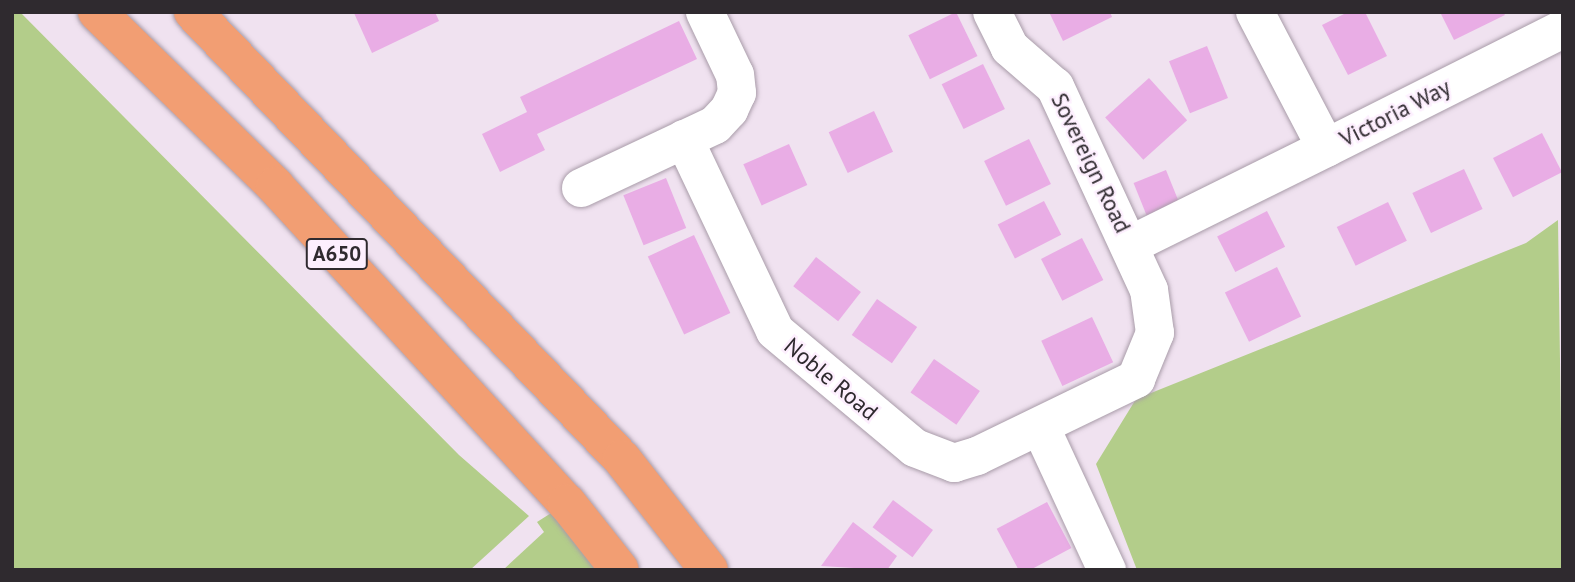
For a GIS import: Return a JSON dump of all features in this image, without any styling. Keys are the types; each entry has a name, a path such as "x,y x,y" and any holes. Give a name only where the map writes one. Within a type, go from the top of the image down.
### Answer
{"highway":[{"name":"A650","path":"97,12 275,186 568,503 620,570"},
{"name":"A650","path":"193,12 622,460 709,570"}],"street":[{"path":"581,188 715,125 737,93 705,12"},
{"name":"Sovereign Road","path":"992,12 1010,48 1055,87 1130,245 1326,148"},
{"name":"Victoria Way","path":"1255,12 1326,148 1563,29"},
{"name":"Noble Road","path":"684,139 775,331 803,360 915,449 954,463 1041,428 1136,379 1155,333 1149,290 1130,245"},
{"path":"1041,428 1107,570"}],"green space":[{"path":"12,12 20,12 459,455 529,516 470,570 12,570"},
{"path":"1558,220 1563,570 1137,570 1096,464 1136,399 1526,243"},
{"path":"567,503 620,570 503,570 544,532 537,522"}],"building":[{"path":"435,12 439,21 372,53 354,13"},
{"path":"956,12 977,56 930,79 908,35"},
{"path":"1049,12 1110,12 1112,17 1063,41"},
{"path":"1348,12 1365,12 1387,56 1348,75 1322,25"},
{"path":"1440,12 1503,12 1505,15 1454,40"},
{"path":"679,21 697,59 537,134 545,150 500,172 482,134 527,112 520,97"},
{"path":"1207,46 1228,98 1190,113 1169,61"},
{"path":"983,64 1005,109 964,129 942,84"},
{"path":"1149,78 1187,120 1143,160 1105,117"},
{"path":"874,111 893,152 848,173 829,132"},
{"path":"1542,133 1562,172 1513,197 1493,158"},
{"path":"1029,139 1051,184 1006,206 984,161"},
{"path":"789,144 807,185 762,205 743,164"},
{"path":"1464,169 1483,209 1431,233 1412,193"},
{"path":"1166,170 1179,202 1147,216 1134,183"},
{"path":"666,178 686,228 644,245 623,195"},
{"path":"1044,201 1061,235 1015,258 998,225"},
{"path":"1388,202 1407,241 1356,266 1337,227"},
{"path":"1267,211 1285,247 1235,272 1217,236"},
{"path":"694,235 730,313 684,334 648,257"},
{"path":"1082,238 1103,280 1062,301 1041,259"},
{"path":"816,257 861,292 838,321 793,286"},
{"path":"1277,267 1301,316 1249,342 1225,292"},
{"path":"877,299 917,327 892,363 852,335"},
{"path":"1092,317 1113,362 1062,386 1041,341"},
{"path":"934,359 980,391 956,425 910,393"},
{"path":"893,500 933,530 912,557 873,527"},
{"path":"1047,502 1071,548 1030,570 1019,570 997,529"},
{"path":"853,522 897,556 887,570 821,566"}]}
